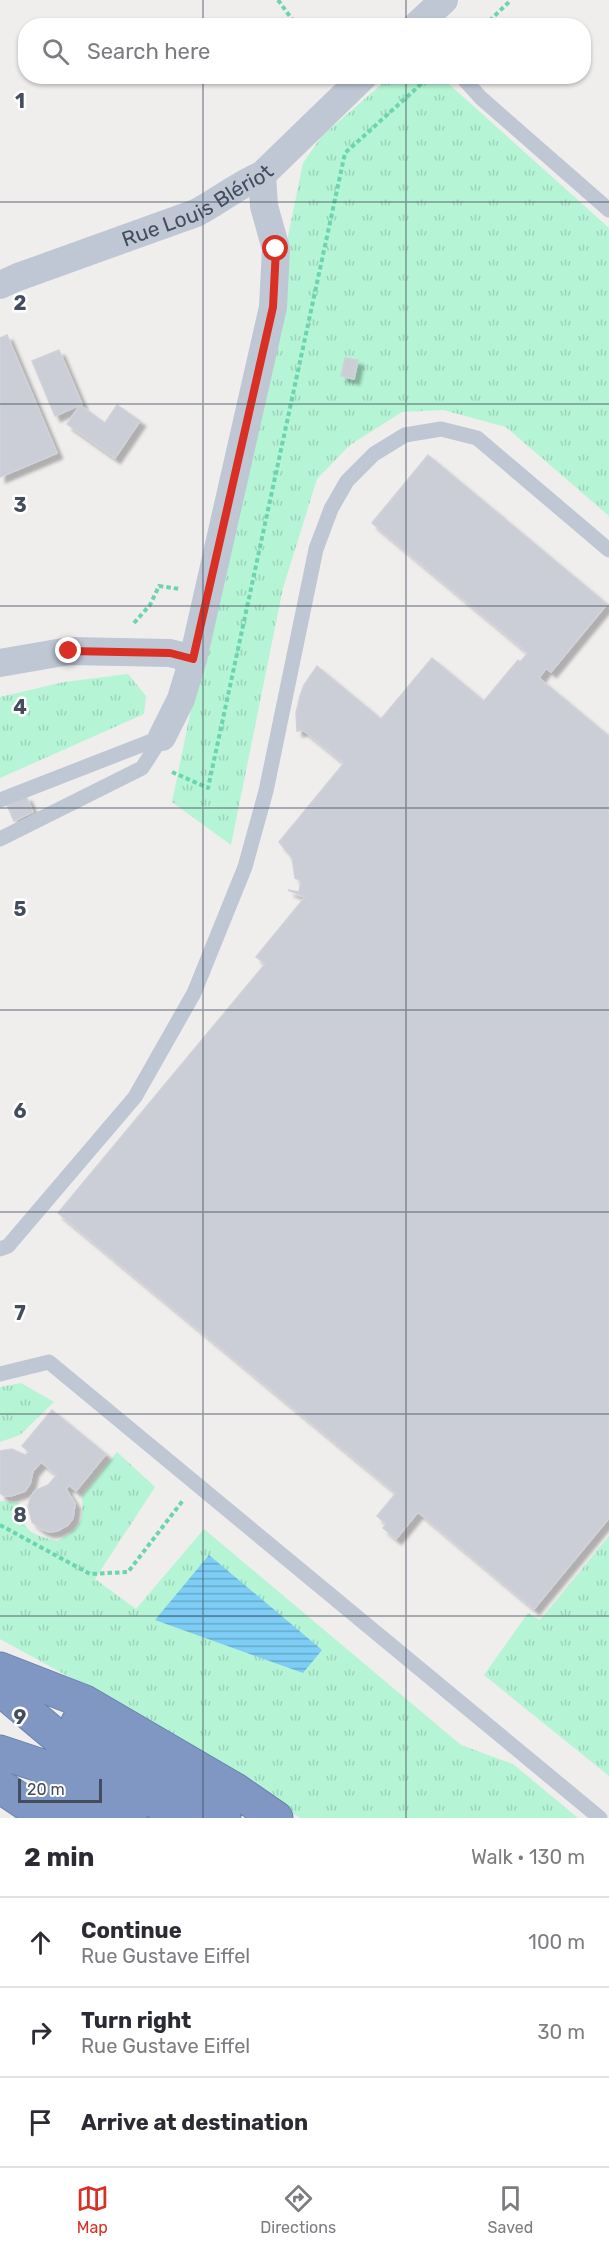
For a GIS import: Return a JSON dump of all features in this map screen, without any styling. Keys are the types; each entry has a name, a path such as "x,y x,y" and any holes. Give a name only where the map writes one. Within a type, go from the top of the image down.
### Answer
{"highway":[{"path":"0,1669 85,1702 234,1789 276,1818"},
{"path":"0,1677 74,1720 224,1818"},
{"path":"0,1689 61,1740 181,1818"},
{"path":"0,1752 45,1767 130,1818"},
{"path":"0,1767 34,1784 85,1818"},
{"path":"0,1786 47,1818"},
{"path":"0,1807 11,1818"}],"street":[{"path":"425,18 444,0"},
{"name":"Rue Louis Blériot","path":"0,285 196,213 220,201 242,183 262,175 356,84"},
{"path":"162,737 181,699 193,659 273,307 276,249 264,206 262,175"},
{"path":"1,659 69,651 170,653 193,659"}],"lane":[{"path":"468,84 480,98 609,210"},
{"path":"0,1249 8,1246 135,1097 194,993 245,867 266,791 316,549 347,481 374,454 405,435 441,429 477,438 609,550"},
{"path":"0,800 162,737"},
{"path":"0,838 142,768 162,737"},
{"path":"0,1374 49,1362 600,1818"}],"path":[{"path":"278,0 291,18"},
{"path":"492,18 511,0"},
{"path":"172,772 208,788 345,153 421,84"},
{"path":"125,623 136,623 150,605 159,586 208,594"},
{"path":"0,1525 90,1574 128,1572 196,1484"}],"green space":[{"path":"382,84 449,84 609,228 609,516 506,427 443,410 402,412 350,445 317,479 283,588 231,845 172,802 303,163 322,136"},
{"path":"128,674 146,696 144,714 0,778 0,697 64,682"},
{"path":"21,1383 54,1402 20,1435 0,1442 0,1387"},
{"path":"117,1452 155,1487 95,1579 136,1609 204,1529 461,1745 513,1764 578,1818 300,1818 142,1717 0,1639 0,1501 19,1503 20,1513 29,1530 34,1534 57,1541 79,1524 82,1513 82,1496"},
{"path":"609,1536 609,1776 484,1675 528,1613 540,1620"}],"water":[{"path":"209,1555 322,1650 303,1673 155,1620"}],"building":[{"path":"7,335 57,453 0,477 0,338"},
{"path":"59,350 82,404 55,416 32,361"},
{"path":"345,358 358,360 354,379 341,376"},
{"path":"80,405 105,423 117,405 140,421 115,458 67,424"},
{"path":"428,455 607,604 551,672 546,668 539,678 609,736 609,1518 534,1609 418,1512 396,1539 383,1528 386,1524 377,1516 396,1493 58,1213 265,964 256,957 305,897 288,890 299,892 301,881 295,878 292,858 279,842 344,763 303,730 297,731 296,713 300,696 304,685 317,666 381,719 432,658 484,701 518,660 520,662 528,653 372,523"},
{"path":"26,796 33,812 14,821 7,805"},
{"path":"52,1410 106,1454 76,1491 69,1485 66,1489 75,1504 73,1518 68,1525 57,1531 49,1532 32,1522 28,1506 36,1490 48,1485 57,1475 41,1462 33,1471 30,1484 25,1491 4,1496 0,1493 0,1451 12,1449 25,1455 29,1452 22,1446"}],"route":[{"path":"69,651 170,653 193,659 273,307 276,249"}]}
